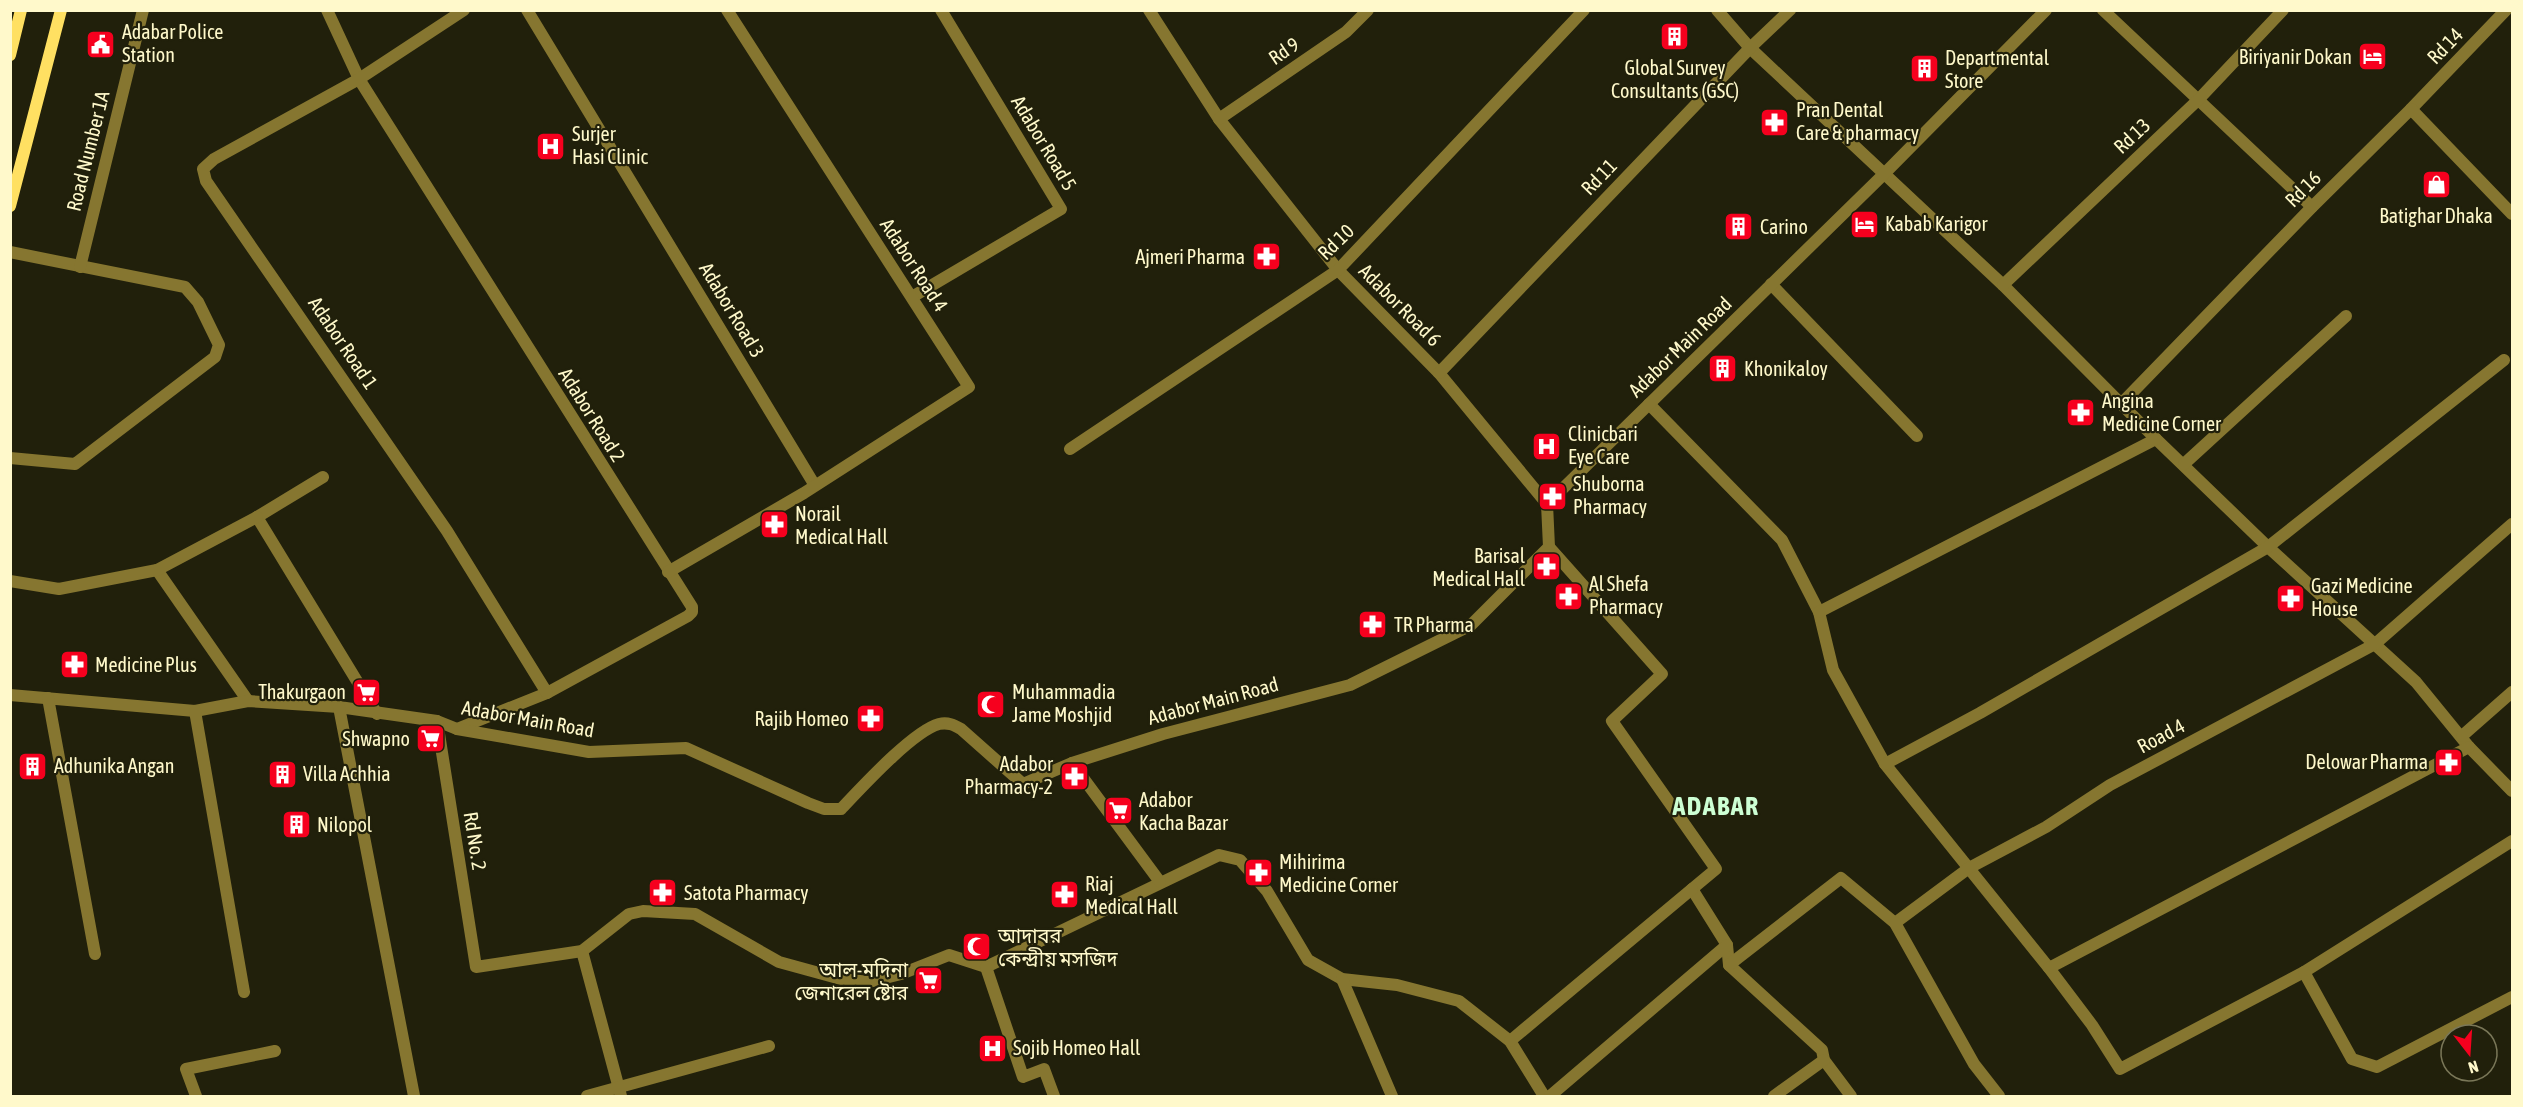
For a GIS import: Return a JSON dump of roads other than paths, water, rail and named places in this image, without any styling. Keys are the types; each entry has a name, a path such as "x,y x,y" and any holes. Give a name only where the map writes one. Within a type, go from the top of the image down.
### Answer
{"main road":[{"path":"10,55 21,10"},
{"path":"10,206 61,10"}],"street":[{"name":"Road Number 1A","path":"80,267 143,10"},
{"name":"Adabor Road 2","path":"327,10 359,79 692,607 692,612 547,693 457,729"},
{"path":"359,79 464,10"},
{"name":"Adabor Road 3","path":"527,10 814,484"},
{"name":"Adabor Road 4","path":"726,10 969,387 814,484"},
{"name":"Adabor Road 5","path":"912,297 1061,209 941,10"},
{"name":"Adabor Road 6","path":"1149,10 1219,119 1338,270 1439,373 1547,504"},
{"name":"Rd 9","path":"1219,119 1346,32 1368,10"},
{"name":"Rd 10","path":"1070,449 1338,270 1584,10"},
{"path":"1717,10 1750,48 2003,285 2156,439 2268,547 2416,682 2465,742 2512,790"},
{"name":"Rd 11","path":"1439,373 1750,48 1790,10"},
{"name":"Adabor Main Road","path":"1547,504 1884,174 2046,10"},
{"path":"2103,10 2312,207"},
{"name":"Rd 13","path":"2003,285 2199,99 2283,10"},
{"name":"Rd 14","path":"2411,109 2506,10"},
{"name":"Adabor Road 1","path":"359,79 214,159 203,169 206,181 441,521 547,693"},
{"path":"2411,109 2512,214"},
{"name":"Rd 16","path":"2122,403 2312,207 2411,109"},
{"path":"10,252 185,287 198,302 219,345 219,352 75,464 10,458"},
{"path":"1771,284 1917,436"},
{"path":"2184,464 2346,316"},
{"path":"1885,764 1980,713 2268,547 2504,360"},
{"path":"1649,404 1782,540 1819,612 1833,670 1885,764 2049,968 2092,1025 2120,1069 2304,972 2381,927 2450,878 2512,841"},
{"path":"1819,612 2156,439"},
{"path":"10,581 59,589 157,570 257,517 323,477"},
{"path":"668,572 814,484"},
{"path":"1510,1041 1716,868 1612,721 1662,674 1549,547 1547,504"},
{"path":"257,517 377,714"},
{"name":"Road 4","path":"1895,923 1969,868 2046,827 2110,785 2375,644 2512,524"},
{"name":"Adabor Main Road","path":"10,695 195,711 248,701 339,707 437,721 457,729 589,752 686,748 824,809 841,809 886,763 927,730 940,724 952,723 961,729 1023,784 1072,763 1163,734 1350,686 1471,625 1549,547"},
{"path":"157,570 248,701"},
{"path":"2049,968 2465,742 2512,692"},
{"path":"48,698 95,954"},
{"path":"339,707 414,1096"},
{"path":"195,711 244,992"},
{"name":"Rd No. 2","path":"437,721 476,967 582,951"},
{"path":"1072,763 1160,882"},
{"path":"619,1091 611,1053 582,951 629,914 643,910 695,914 779,962 842,979 869,982 901,974 950,955 986,967 1219,855 1240,860 1267,891 1308,960 1342,979 1397,985 1459,1001 1510,1041 1544,1096"},
{"path":"1729,965 1841,878 1895,923 1974,1064 1999,1096"},
{"path":"1692,889 1727,945 1729,965 1822,1050 1824,1060 1851,1096"},
{"path":"1550,1096 1727,945"},
{"path":"986,967 1023,1077 1044,1068 1054,1096"},
{"path":"2304,972 2352,1059 2378,1067 2512,997"},
{"path":"1342,979 1392,1096"},
{"path":"587,1096 619,1091 769,1046"},
{"path":"196,1096 186,1069 275,1051"},
{"path":"1774,1096 1824,1060"}],"place":[{"name":"Global Survey Consultants (GSC)","path":"1675,37"},
{"name":"Adabar Police Station","path":"101,44"},
{"name":"Biriyanir Dokan","path":"2373,57"},
{"name":"Departmental Store","path":"1924,69"},
{"name":"Pran Dental Care & pharmacy","path":"1775,122"},
{"name":"Surjer Hasi Clinic","path":"551,146"},
{"name":"Batighar Dhaka","path":"2436,185"},
{"name":"Kabab Karigor","path":"1864,224"},
{"name":"Carino","path":"1739,227"},
{"name":"Ajmeri Pharma","path":"1266,257"},
{"name":"Khonikaloy","path":"1723,369"},
{"name":"Angina Medicine Corner","path":"2081,413"},
{"name":"Clinicbari Eye Care","path":"1547,446"},
{"name":"Shuborna Pharmacy","path":"1552,496"},
{"name":"Norail Medical Hall","path":"774,525"},
{"name":"Barisal Medical Hall","path":"1546,567"},
{"name":"Al Shefa Pharmacy","path":"1568,596"},
{"name":"Gazi Medicine House","path":"2290,598"},
{"name":"TR Pharma","path":"1373,625"},
{"name":"Medicine Plus","path":"74,665"},
{"name":"Thakurgaon","path":"367,692"},
{"name":"Muhammadia Jame Moshjid","path":"991,704"},
{"name":"Rajib Homeo","path":"870,719"},
{"name":"Shwapno","path":"431,739"},
{"name":"Delowar Pharma","path":"2449,762"},
{"name":"Adhunika Angan","path":"33,766"},
{"name":"Villa Achhia","path":"282,774"},
{"name":"Adabor Pharmacy-2","path":"1074,776"},
{"name":"Adabor Kacha Bazar","path":"1118,811"},
{"name":"Nilopol","path":"296,825"},
{"name":"Mihirima Medicine Corner","path":"1258,873"},
{"name":"Satota Pharmacy","path":"663,893"},
{"name":"Riaj Medical Hall","path":"1064,895"},
{"name":"আদাবর কেন্দ্রীয় মসজিদ","path":"977,947"},
{"name":"আল-মদিনা জেনারেল ষ্টোর","path":"929,981"},
{"name":"Sojib Homeo Hall","path":"992,1048"}],"district":[{"name":"ADABAR","path":"1716,806"}]}
